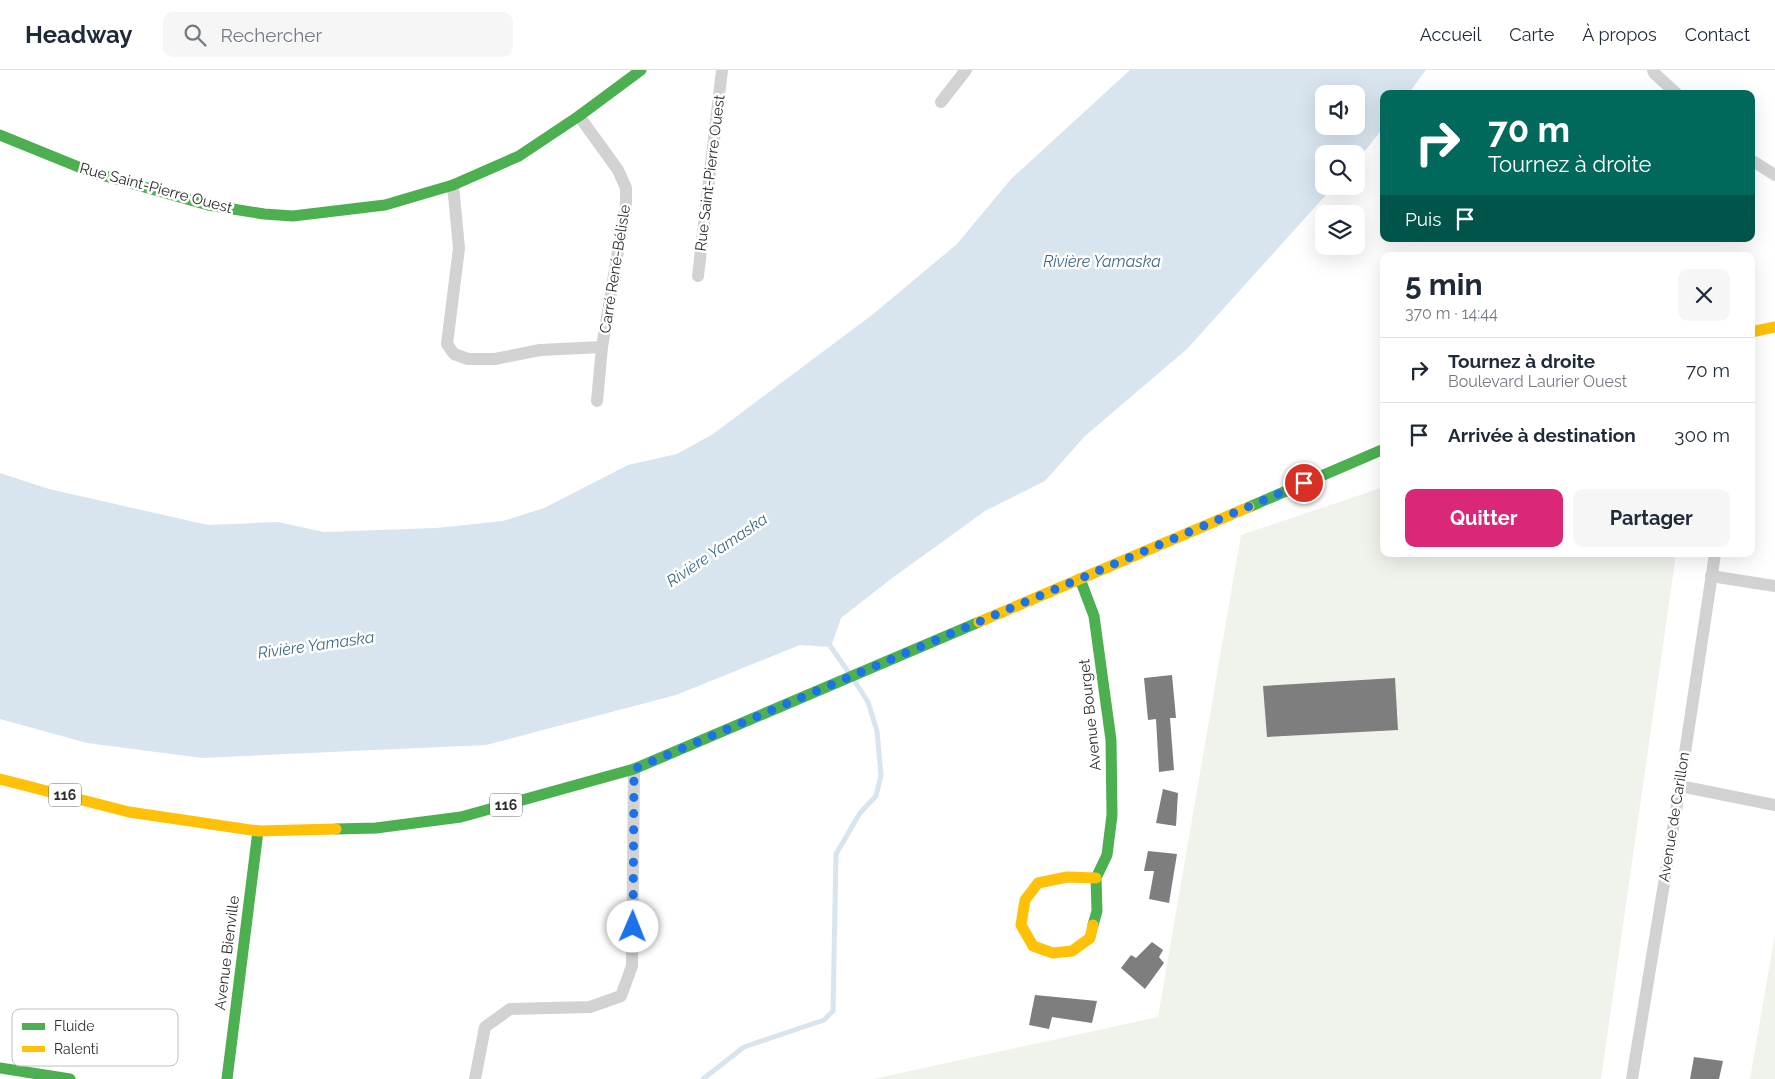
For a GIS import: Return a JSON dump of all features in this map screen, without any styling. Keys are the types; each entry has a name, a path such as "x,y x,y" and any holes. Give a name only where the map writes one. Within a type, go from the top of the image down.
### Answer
{"street":[{"name":"Rue Saint-Pierre Ouest","path":"0,135 91,172 208,205 264,214 293,216 385,205 453,185 519,156 579,116 641,70"},
{"name":"Rue Saint-Pierre Ouest","path":"698,276 722,70"},
{"path":"941,102 966,70"},
{"path":"1653,70 1673,90"},
{"name":"Carré René-Bélisle","path":"579,116 618,170 626,188 626,202 602,347 597,401"},
{"path":"1755,162 1775,175"},
{"name":"Carré René-Bélisle","path":"453,185 459,248 447,344 454,354 468,359 495,358 540,350 602,347"},
{"path":"1755,331 1775,327"},
{"path":"1755,338 1767,340"},
{"name":"116","path":"0,779 129,812 258,831 376,828 462,817 634,769 1380,451"},
{"name":"Avenue de Carillon","path":"1632,1079 1680,786 1714,557"},
{"path":"1711,576 1775,586"},
{"name":"Avenue Bourget","path":"1080,579 1094,616 1111,740 1112,816 1106,855 1096,878 1097,911 1090,938 1072,951 1053,953 1033,946 1021,924 1025,900 1038,882 1067,877 1096,878"},
{"path":"475,1079 485,1027 510,1009 590,1006 621,996 632,966 634,769"},
{"path":"1680,786 1775,805"},
{"name":"Avenue Bienville","path":"227,1079 258,831"},
{"path":"0,1068 70,1079"}],"shaded area":[{"path":"1380,488 1380,557 1676,557 1601,1079 873,1079 1158,1017 1241,535"},
{"path":"1775,934 1775,1079 1750,1079"}],"water":[{"name":"Rivière Yamaska","path":"1130,70 1426,70 1411,90 1380,90 1380,132 1365,151 1365,145 1315,145 1315,195 1326,195 1187,349 1085,436 1045,481 985,511 841,618 831,647 800,645 676,695 486,745 202,758 87,743 0,719 0,473 49,489 208,525 278,522 324,532 436,528 503,521 544,508 628,465 677,454 713,434 872,315 957,244 1011,179"}],"building":[{"path":"1172,675 1176,718 1170,718 1174,770 1159,772 1156,719 1148,720 1144,678"},
{"path":"1395,678 1398,730 1267,737 1263,686"},
{"path":"1163,789 1178,793 1176,826 1156,823"},
{"path":"1148,851 1177,854 1169,903 1149,899 1154,871 1144,871"},
{"path":"1152,942 1163,950 1159,957 1164,963 1145,989 1121,968 1131,955 1136,958"},
{"path":"1035,995 1097,1001 1092,1023 1052,1017 1049,1029 1029,1025"},
{"path":"1694,1057 1723,1061 1719,1079 1690,1079"}],"waterway":[{"path":"831,647 849,673"},
{"path":"703,1079 744,1047 824,1020 833,1011 836,854 860,813 876,796 881,775 877,731 868,702 854,680"}],"traffic: fast":[{"path":"0,135 91,172 208,205 264,214 293,216 385,205 453,185 519,156 579,116 641,70"},
{"path":"1249,507 1380,451"},
{"path":"1080,579 1094,616 1111,740 1112,815 1107,855 1096,878 1097,911 1093,925"},
{"path":"336,829 376,828 461,817 634,769 979,622"},
{"path":"227,1079 258,831"},
{"path":"0,1068 70,1079"}],"traffic: slow":[{"path":"1755,331 1775,327"},
{"path":"979,622 1249,507"},
{"path":"0,779 129,812 258,831 336,829"},
{"path":"1093,925 1090,938 1072,951 1053,953 1033,946 1021,925 1025,900 1038,883 1067,877 1096,878"}],"route":[{"path":"633,927 634,769 1304,483"}]}
